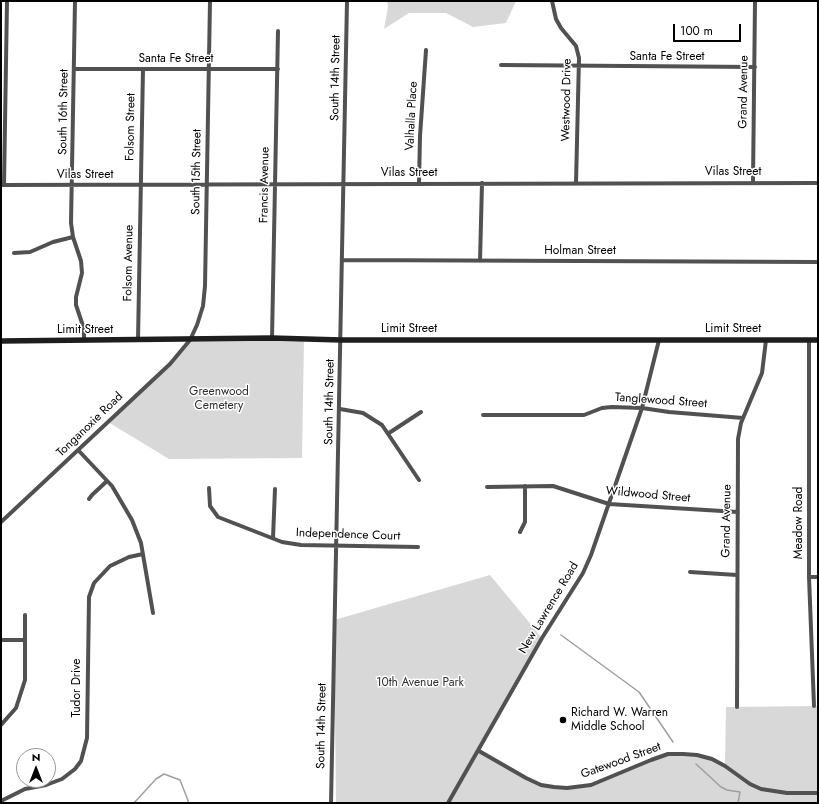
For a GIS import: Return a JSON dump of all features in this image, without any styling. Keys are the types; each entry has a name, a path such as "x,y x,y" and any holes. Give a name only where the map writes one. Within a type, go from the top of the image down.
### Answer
{"street":[{"path":"2,185 7,1"},
{"name":"South 16th Street","path":"75,1 75,69 71,223 73,237 81,261 82,273 76,297 76,305 84,329 84,340"},
{"name":"South 15th Street","path":"190,340 203,306 210,1"},
{"name":"South 14th Street","path":"331,803 345,183 347,1"},
{"name":"Westwood Drive","path":"552,1 552,8 561,28 570,36 576,46 579,58 576,183"},
{"name":"Grand Avenue","path":"753,182 755,1"},
{"name":"Francis Avenue","path":"272,338 278,31"},
{"name":"Valhalla Place","path":"419,183 420,136 426,50"},
{"name":"Santa Fe Street","path":"502,65 755,67"},
{"name":"Santa Fe Street","path":"75,69 278,69"},
{"name":"Folsom Street","path":"140,185 143,69"},
{"path":"480,261 482,183"},
{"name":"Vilas Street","path":"2,185 818,183"},
{"name":"Folsom Avenue","path":"138,340 140,185"},
{"path":"14,253 30,252 53,242 73,237"},
{"name":"Holman Street","path":"343,260 818,262"},
{"name":"Limit Street","path":"1,342 272,338 341,340 818,340"},
{"name":"Tonganoxie Road","path":"1,522 79,451 170,364 190,340"},
{"name":"New Lawrence Road","path":"448,803 542,638 583,573 642,408 659,340"},
{"name":"Grand Avenue","path":"737,707 738,440 743,418 762,373 766,340"},
{"name":"Meadow Road","path":"809,340 809,577 814,706"},
{"name":"Tanglewood Street","path":"483,415 584,415 602,408 642,408 669,412 743,418"},
{"path":"340,409 363,413 374,418 389,433 419,480"},
{"path":"389,433 421,412"},
{"path":"79,451 107,481 132,520 143,554 153,613"},
{"path":"89,499 107,481"},
{"path":"520,532 525,522 525,486"},
{"name":"Wildwood Street","path":"487,487 560,487 608,504 738,512"},
{"name":"Independence Court","path":"209,488 210,506 214,514 273,538 292,544 418,547"},
{"path":"273,538 275,489"},
{"name":"Tudor Drive","path":"1,801 25,789 58,781 72,772 80,761 85,750 87,738 89,597 94,583 110,566 123,559 143,554"},
{"path":"690,572 737,575"},
{"path":"809,577 818,577"},
{"path":"1,725 16,708 26,680 25,615"},
{"path":"1,640 25,640"},
{"name":"Gatewood Street","path":"478,751 526,778 541,785 554,787 567,788 591,785 668,754 683,754 697,755 712,759 761,789 780,792 818,793"}],"green space":[{"path":"387,1 516,1 506,23 473,27 446,13 409,13 384,29 388,7"},
{"name":"Greenwood Cemetery","path":"304,339 302,458 169,459 108,422 170,364 190,340"},
{"name":"10th Avenue Park","path":"490,575 542,638 479,751 526,778 554,787 591,785 668,754 697,755 725,765 726,707 818,706 818,803 336,803 334,620"}],"waterway":[{"path":"561,635 639,692 673,742"},
{"path":"696,764 721,787 727,790 740,792 738,803"},
{"path":"134,803 156,779 164,774 180,780 189,803"}],"place":[{"name":"Richard W. Warren Middle School","path":"563,720"}]}
